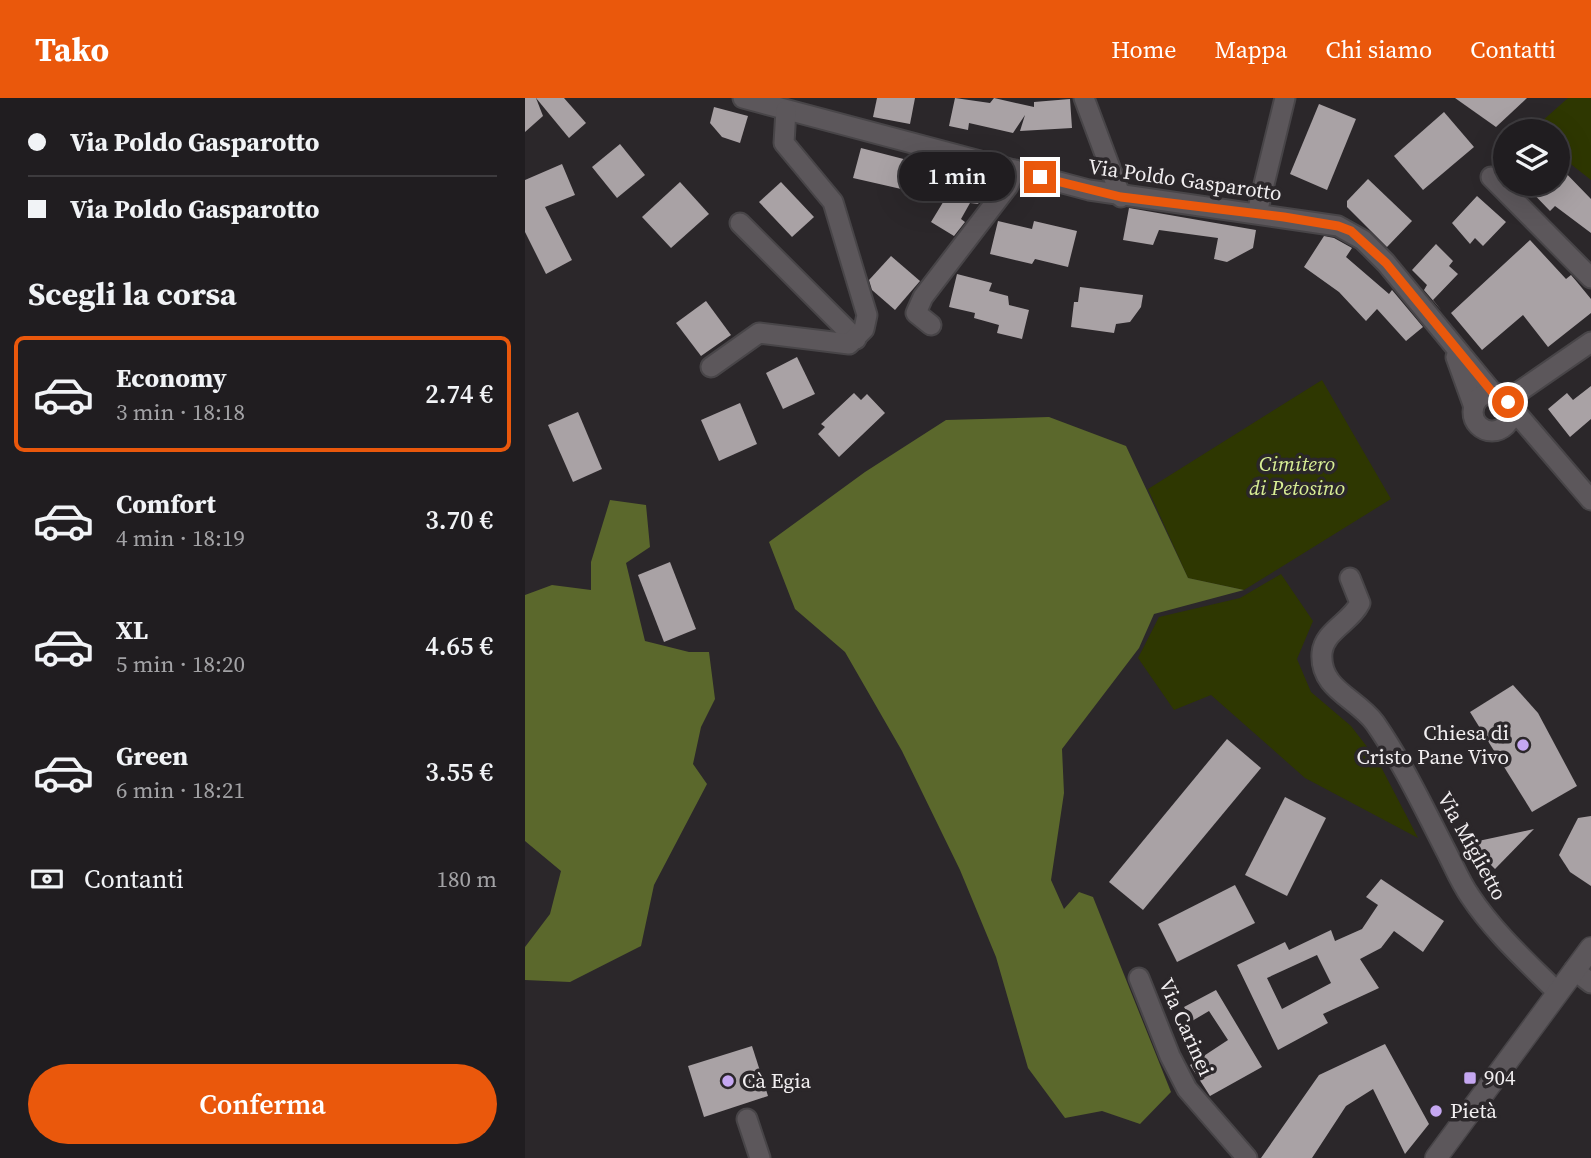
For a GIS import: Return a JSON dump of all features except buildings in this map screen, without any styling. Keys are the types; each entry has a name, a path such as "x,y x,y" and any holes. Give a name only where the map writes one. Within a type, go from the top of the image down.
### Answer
{"street":[{"name":"Via Poldo Gasparotto","path":"743,98 796,107 1015,170 1121,197 1257,213 1338,226 1351,231 1386,263 1452,346 1504,400 1591,500"},
{"path":"1084,98 1121,197"},
{"path":"1257,213 1285,98"},
{"path":"711,367 759,333 840,345 849,344 864,329 867,315 833,202 784,143 796,107"},
{"path":"931,326 916,313 923,297 1008,186 1015,170"},
{"path":"1491,177 1591,278"},
{"path":"740,223 856,339"},
{"path":"1504,400 1506,425 1495,431 1478,425 1474,407 1481,397 1504,400 1591,342"},
{"name":"Via Poldo Gasparotto","path":"1452,346 1474,407"},
{"name":"Via Miglietto","path":"1350,578 1360,603 1353,616 1330,634 1322,651 1324,670 1331,682 1372,718 1397,755 1469,895 1492,925 1556,991"},
{"path":"1436,1158 1556,991 1591,948"},
{"path":"1574,970 1591,984"},
{"name":"Via Carinei","path":"1139,978 1170,1056 1187,1089 1247,1158"},
{"path":"747,1119 760,1158"}],"green space":[{"path":"1568,98 1591,98 1591,180 1570,163 1570,119 1544,119"},
{"name":"Cimitero di Petosino","path":"1322,380 1391,499 1244,590 1188,578 1148,489"},
{"path":"1049,417 1126,446 1188,578 1244,590 1154,614 1139,648 1062,749 1064,793 1051,880 1064,909 1079,892 1093,897 1171,1092 1140,1124 1102,1111 1065,1118 1028,1068 996,957 960,870 902,751 845,652 795,609 769,542 865,472 946,420"},
{"path":"610,500 646,505 650,547 626,563 645,641 689,652 709,652 715,699 701,727 693,764 707,784 654,885 641,946 570,982 525,980 525,947 550,914 561,871 525,841 525,595 552,585 591,590 591,562"},
{"path":"1281,574 1313,621 1297,659 1311,692 1351,726 1378,761 1418,838 1305,778 1211,695 1174,710 1138,658 1159,617 1240,598"}],"place":[{"name":"Chiesa di Cristo Pane Vivo","path":"1523,745"},
{"name":"904","path":"1470,1078"},
{"name":"Cà Egia","path":"728,1081"},
{"name":"Pietà","path":"1436,1111"}],"route":[{"path":"1040,177 1121,197 1257,213 1338,226 1351,231 1386,263 1493,393 1504,397 1508,402"}]}
